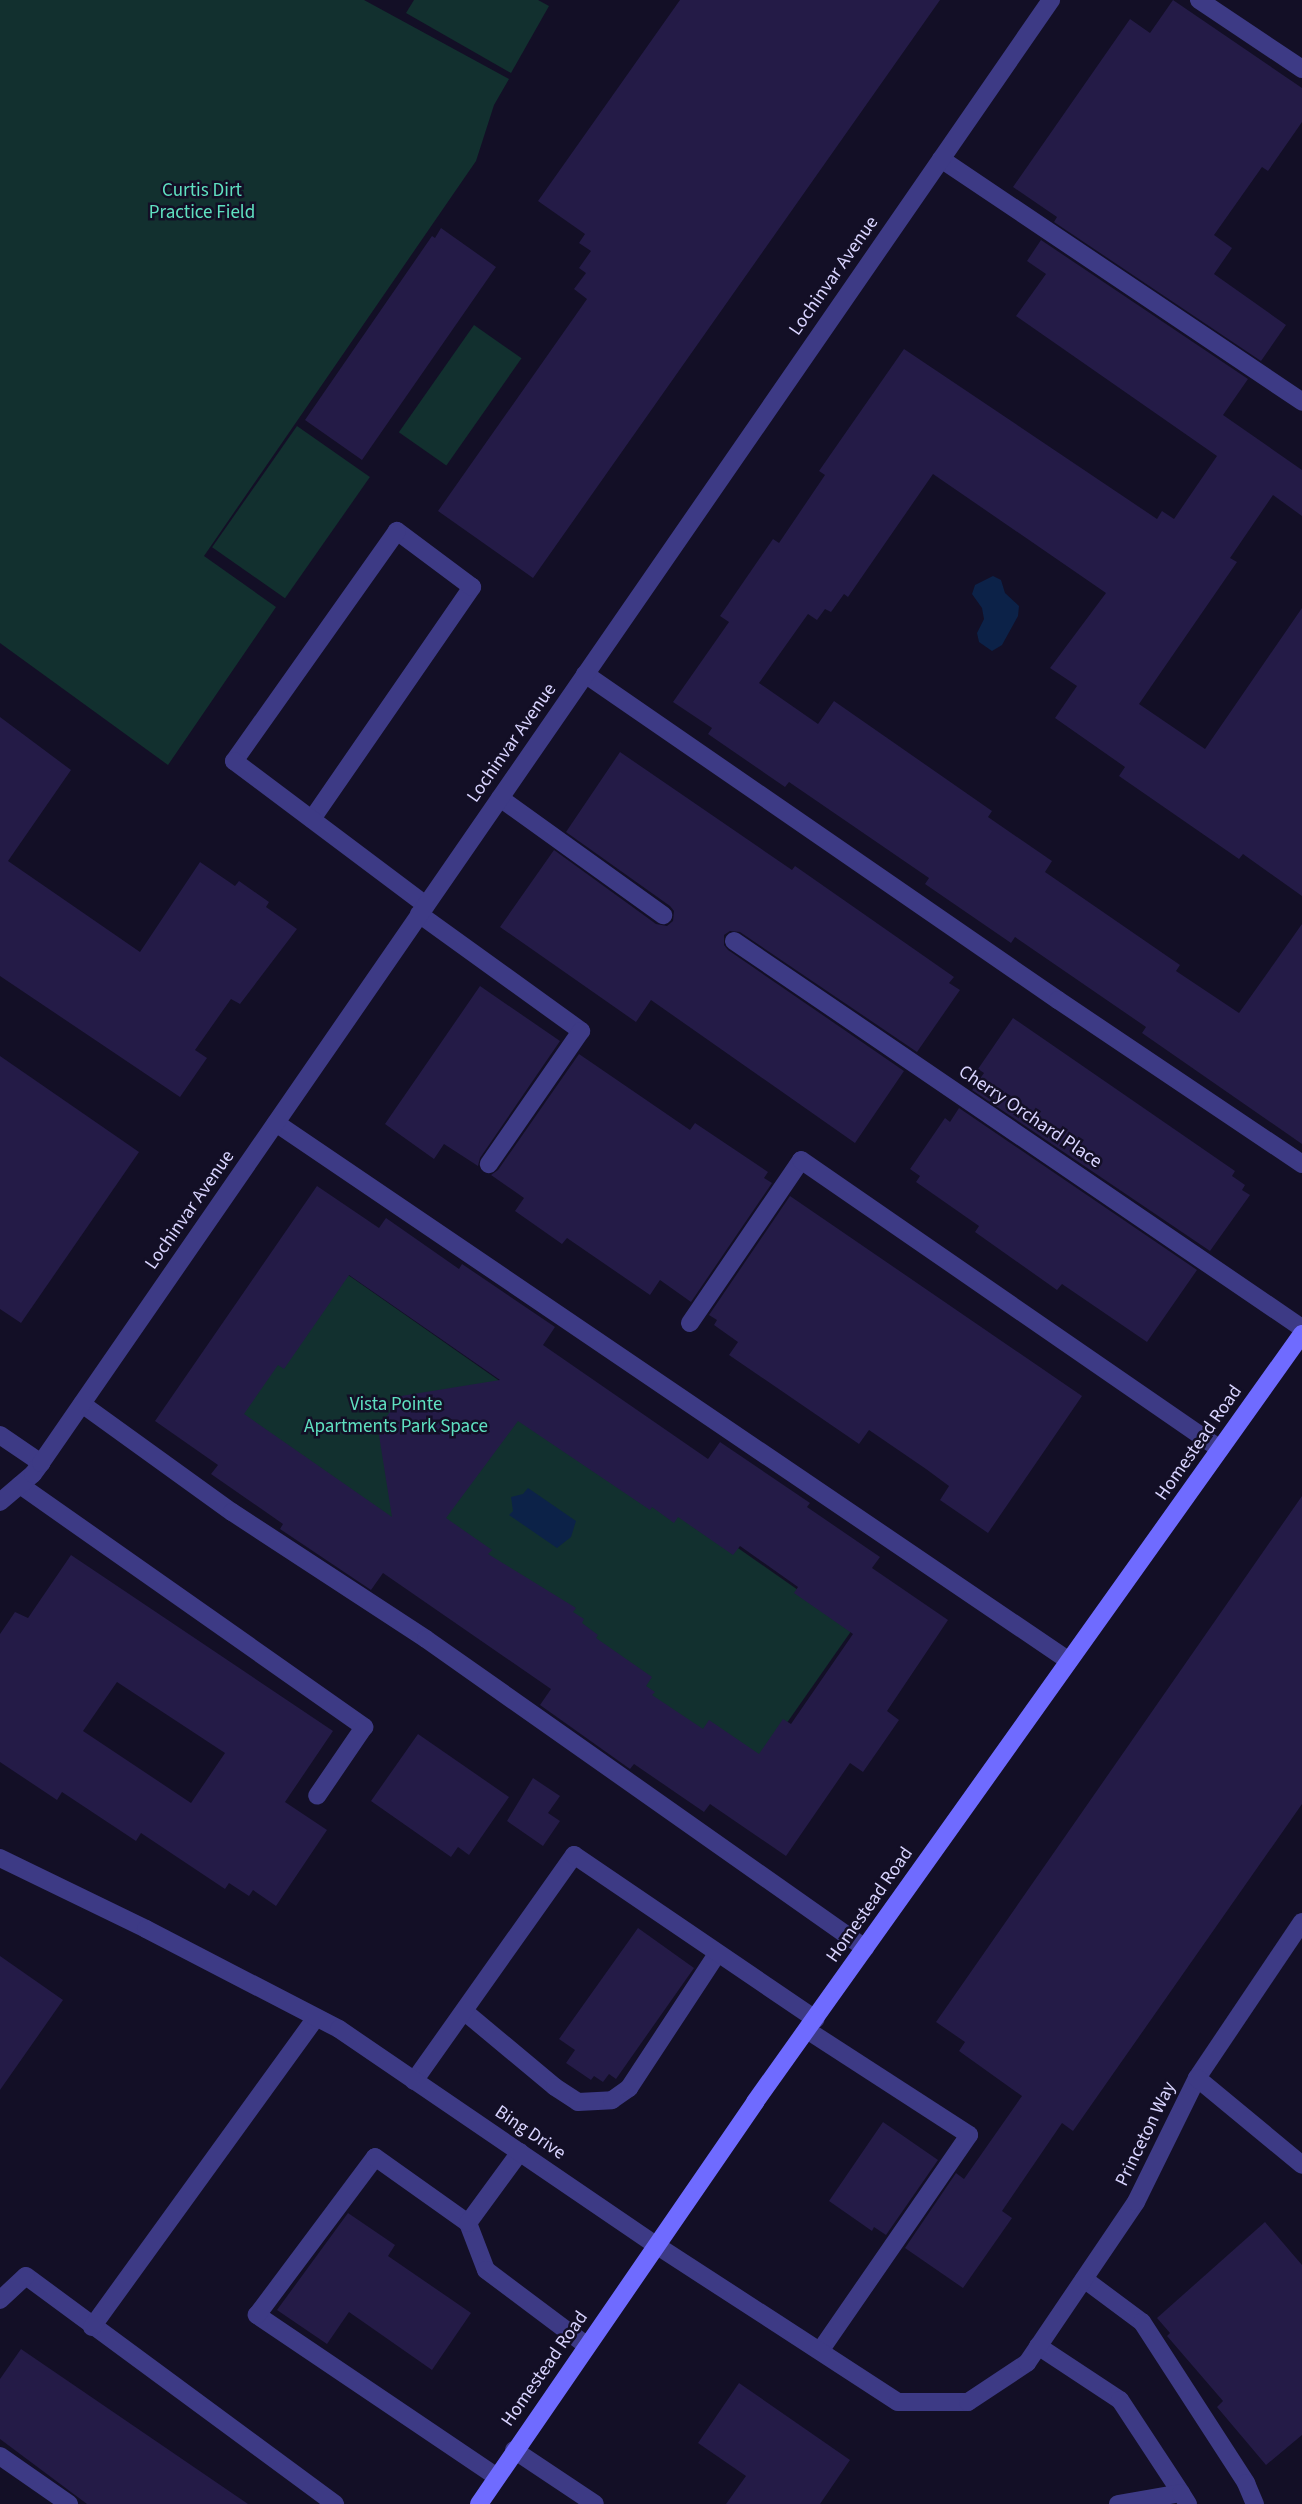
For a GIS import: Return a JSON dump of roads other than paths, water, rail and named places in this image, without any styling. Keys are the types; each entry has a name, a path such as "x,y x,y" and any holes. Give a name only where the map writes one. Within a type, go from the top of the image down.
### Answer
{"main road":[{"name":"Homestead Road","path":"479,2504 586,2345 811,2024 1302,1334"}],"street":[{"name":"Lochinvar Avenue","path":"0,1502 41,1463 1051,0"},
{"path":"1199,0 1302,69"},
{"path":"941,159 1302,402"},
{"path":"312,819 472,587 397,531 234,761 312,819 581,1031 489,1164"},
{"path":"585,674 1058,1000 1302,1164"},
{"path":"500,798 663,915"},
{"name":"Cherry Orchard Place","path":"734,941 1302,1328"},
{"path":"276,1123 1069,1661"},
{"path":"690,1323 801,1160 1220,1449"},
{"path":"82,1404 232,1512 426,1639 865,1948"},
{"path":"0,1435 41,1463"},
{"path":"20,1485 364,1727 317,1796"},
{"path":"414,2081 574,1855 718,1954 811,2024 969,2135 820,2351"},
{"name":"Bing Drive","path":"0,1858 146,1929 339,2029 656,2245 898,2402 968,2402 1027,2363"},
{"name":"Princeton Way","path":"1027,2363 1136,2202 1196,2078 1302,1922"},
{"path":"465,2012 555,2087 578,2102 612,2099 629,2088 718,1954"},
{"path":"92,2327 316,2017"},
{"path":"1196,2078 1302,2165"},
{"path":"468,2223 520,2152"},
{"path":"497,2477 257,2315 374,2157 468,2223 486,2270 586,2345"},
{"path":"26,2276 335,2504"},
{"path":"0,2284 26,2276"},
{"path":"0,2300 26,2276"},
{"path":"1084,2279 1142,2322 1246,2483 1255,2504"},
{"path":"1038,2346 1120,2400 1184,2499 1118,2504"},
{"path":"514,2450 595,2504"},
{"path":"0,2456 69,2504"}],"water":[{"path":"993,576 1001,580 1005,593 1019,606 1018,616 1002,645 992,651 979,642 977,633 984,619 982,608 972,594 975,585"},
{"path":"528,1488 576,1521 571,1537 557,1548 509,1515 513,1511 511,1497 523,1494"}],"park label":[{"name":"Curtis Dirt Practice Field","path":"202,202"},
{"name":"Vista Pointe Apartments Park Space","path":"396,1416"}]}
